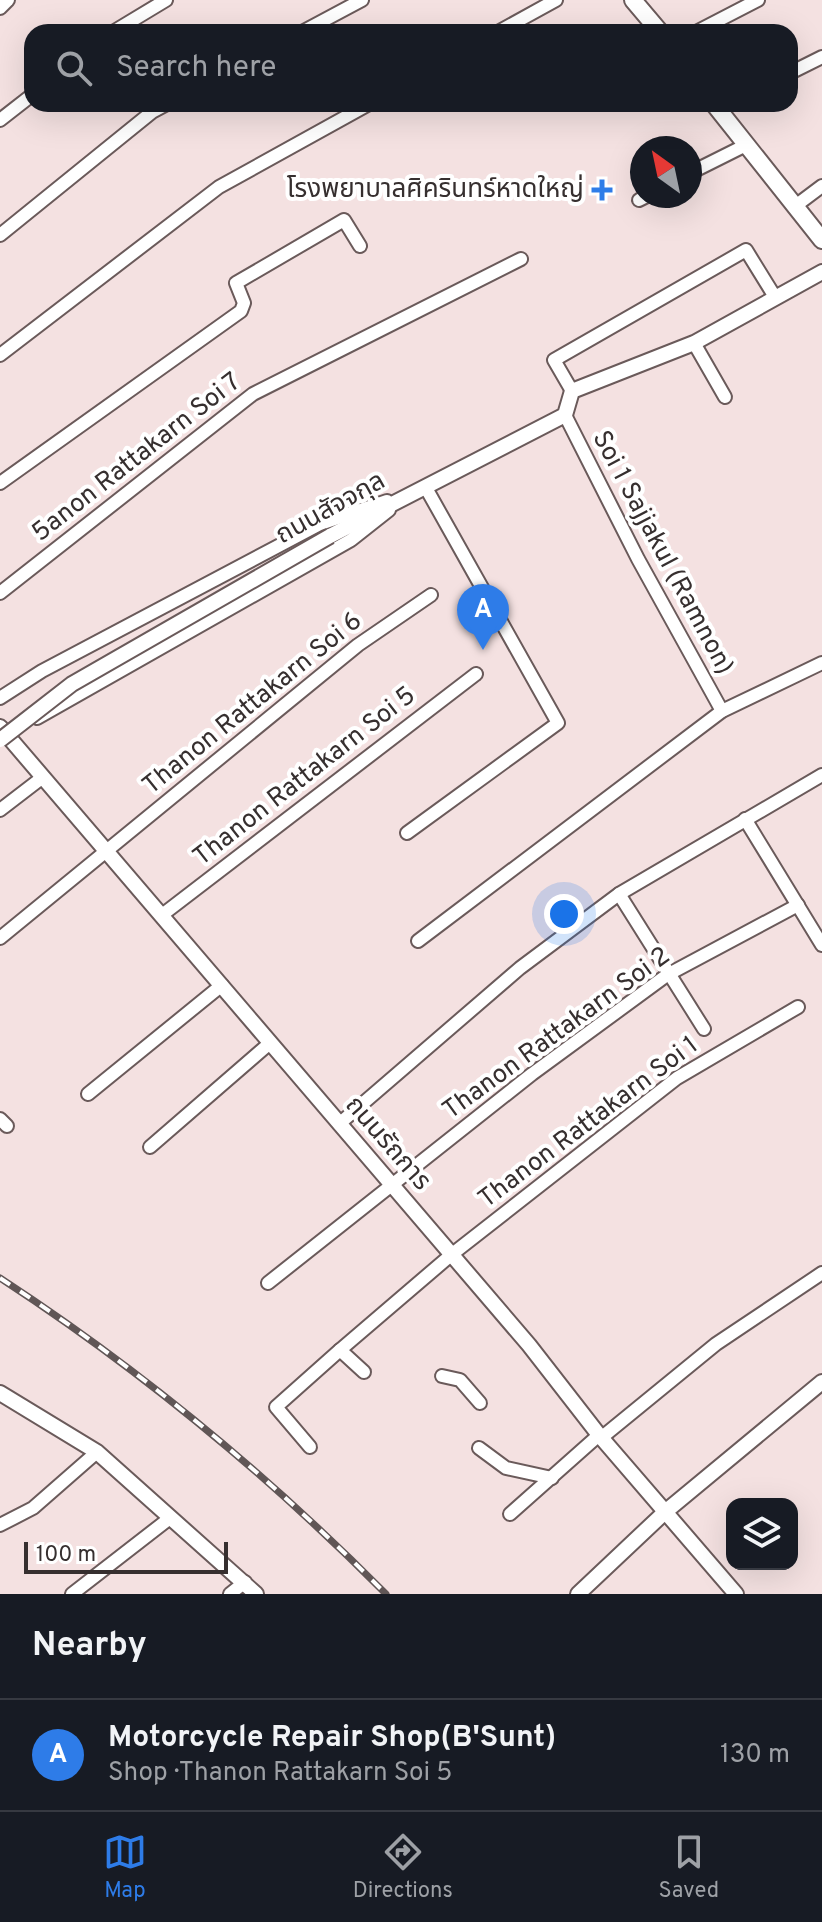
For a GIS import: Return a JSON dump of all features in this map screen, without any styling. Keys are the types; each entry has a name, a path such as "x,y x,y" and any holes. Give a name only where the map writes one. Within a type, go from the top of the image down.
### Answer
{"main road":[{"path":"633,0 653,24"},
{"path":"720,112 822,240"}],"street":[{"path":"0,8 8,0"},
{"path":"126,24 166,0"},
{"path":"317,24 362,0"},
{"path":"512,24 556,0"},
{"path":"712,24 758,0"},
{"path":"798,69 822,57"},
{"path":"0,120 24,101"},
{"path":"0,235 152,112"},
{"path":"0,355 219,187 355,112"},
{"path":"702,167 744,146"},
{"path":"794,207 822,186"},
{"path":"0,483 241,311 244,303 236,283 344,220 360,246"},
{"path":"565,415 572,391 554,360 746,250 775,297"},
{"name":"5anon Rattakarn Soi 7","path":"0,593 253,394 521,259"},
{"path":"572,391 694,343 822,272"},
{"path":"694,343 725,397"},
{"name":"ถนนสัจจกุล","path":"0,698 42,671 320,524 426,488 565,415"},
{"name":"Soi 1 Sajjakul (Ramnon)","path":"565,415 722,711"},
{"path":"407,833 558,723 426,488 411,493"},
{"name":"ถนนสัจจกุล","path":"3,734 72,684 411,493"},
{"name":"ถนนสัจจกุล","path":"3,734 351,540 411,493"},
{"name":"Thanon Rattakarn Soi 6","path":"0,938 358,645 431,595"},
{"path":"418,941 722,711 822,663"},
{"name":"Thanon Rattakarn Soi 5","path":"162,915 476,674"},
{"name":"ถนนรัถการ","path":"3,734 162,915 529,1345 600,1437 736,1594"},
{"path":"339,1124 520,968 619,894 822,775"},
{"path":"0,810 43,777"},
{"path":"745,819 822,945"},
{"path":"619,894 667,975 704,1029"},
{"name":"Thanon Rattakarn Soi 2","path":"268,1283 532,1074 667,975 798,905"},
{"path":"88,1094 222,985"},
{"name":"Thanon Rattakarn Soi 1","path":"310,1447 276,1407 451,1255 677,1078 798,1007"},
{"path":"150,1147 270,1043"},
{"path":"510,1514 716,1344 822,1273"},
{"path":"340,1350 364,1372"},
{"path":"442,1376 460,1380 480,1403"},
{"path":"588,1591 665,1512 822,1382"},
{"path":"1,1395 97,1452 256,1594"},
{"path":"479,1448 506,1468 552,1478"},
{"path":"0,1525 33,1508 97,1452"},
{"path":"72,1594 170,1518"},
{"path":"230,1594 245,1582"}],"railway":[{"path":"0,1278 103,1349 202,1426 296,1507 386,1594"}],"place":[{"name":"โรงพยาบาลศิครินทร์หาดใหญ่","path":"602,190"},
{"name":"Motorcycle Repair Shop(B'Sunt)","path":"483,650"}]}
